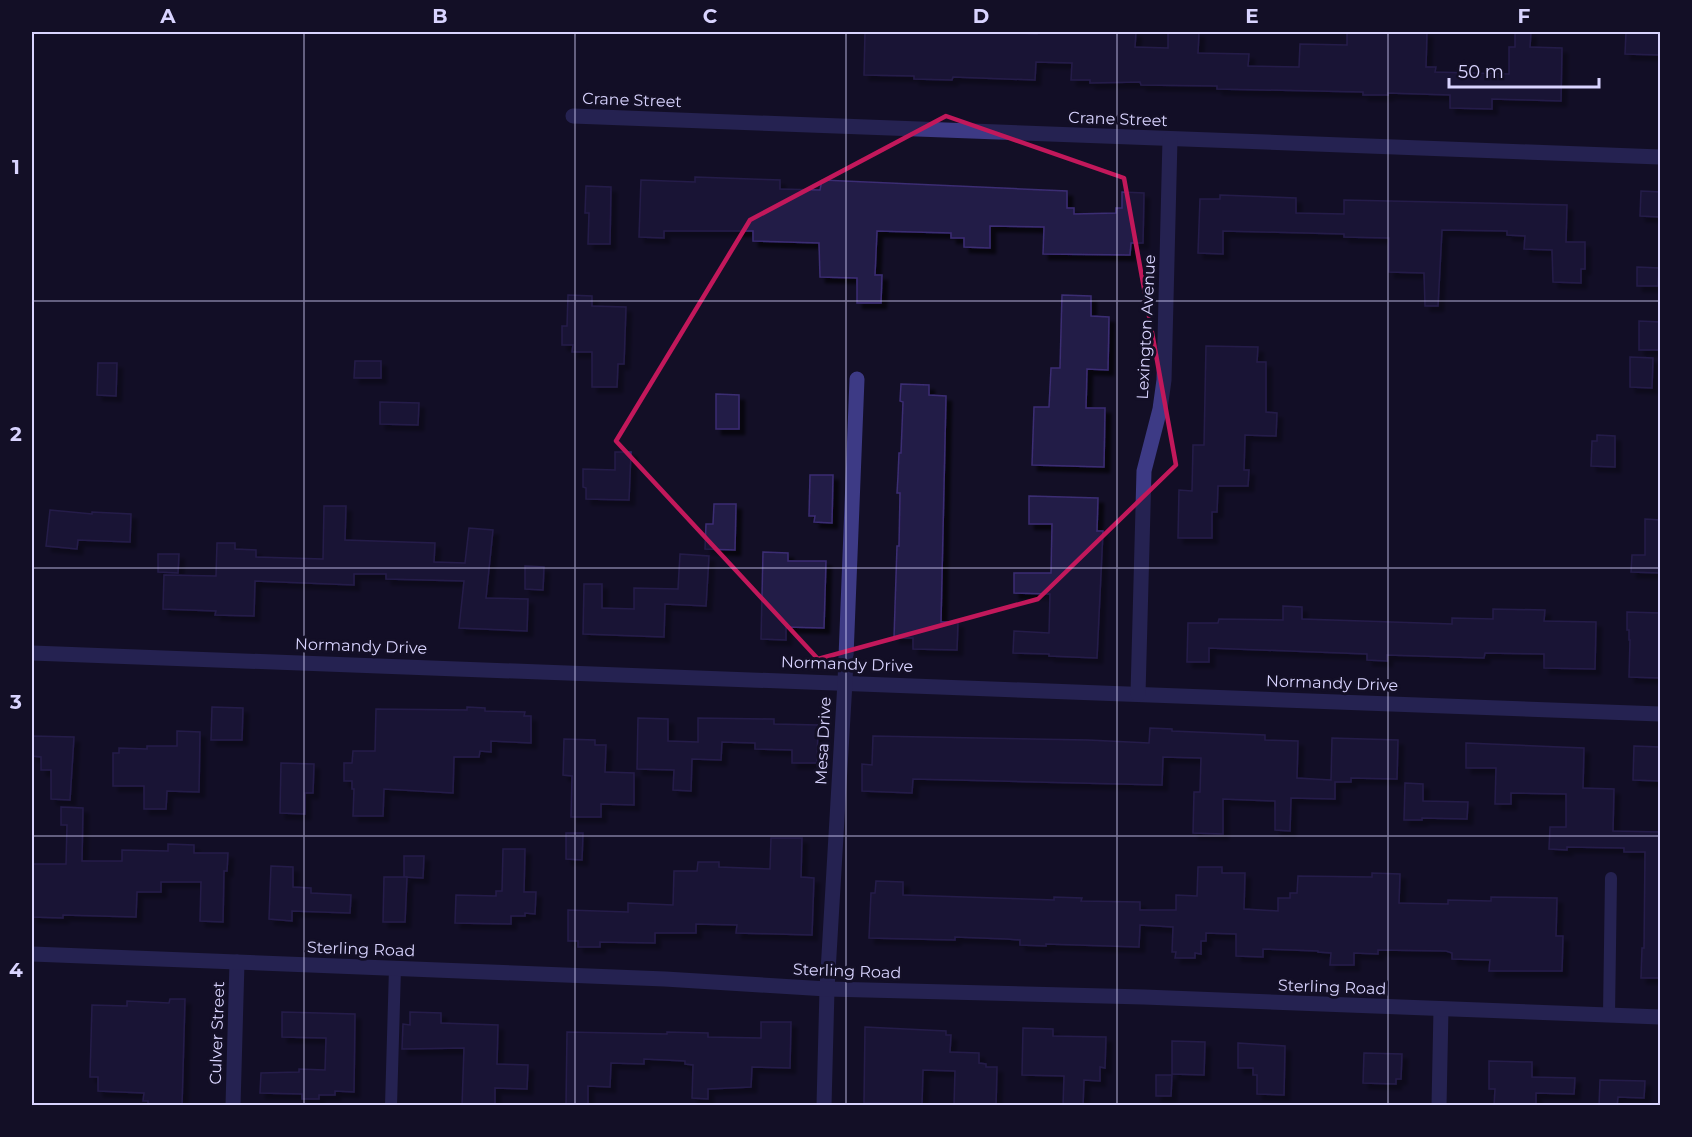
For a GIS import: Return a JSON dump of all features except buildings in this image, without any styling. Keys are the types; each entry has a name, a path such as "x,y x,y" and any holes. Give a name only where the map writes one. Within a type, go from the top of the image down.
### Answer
{"street":[{"name":"Crane Street","path":"573,116 1660,157"},
{"name":"Lexington Avenue","path":"1138,694 1144,471 1160,409 1164,380 1170,139"},
{"name":"Mesa Drive","path":"825,1106 826,989 845,682 856,379"},
{"name":"Normandy Drive","path":"32,653 1660,714"},
{"name":"Sterling Road","path":"32,954 665,979 826,989 1144,997 1660,1017"},
{"name":"Culver Street","path":"233,1106 237,962"},
{"path":"1439,1106 1441,1009"}],"lane":[{"path":"1609,1014 1611,878"},
{"path":"391,1106 395,968"}],"highlighted area":[{"path":"946,116 1124,178 1176,465 1038,599 818,659 616,441 750,220"}]}
